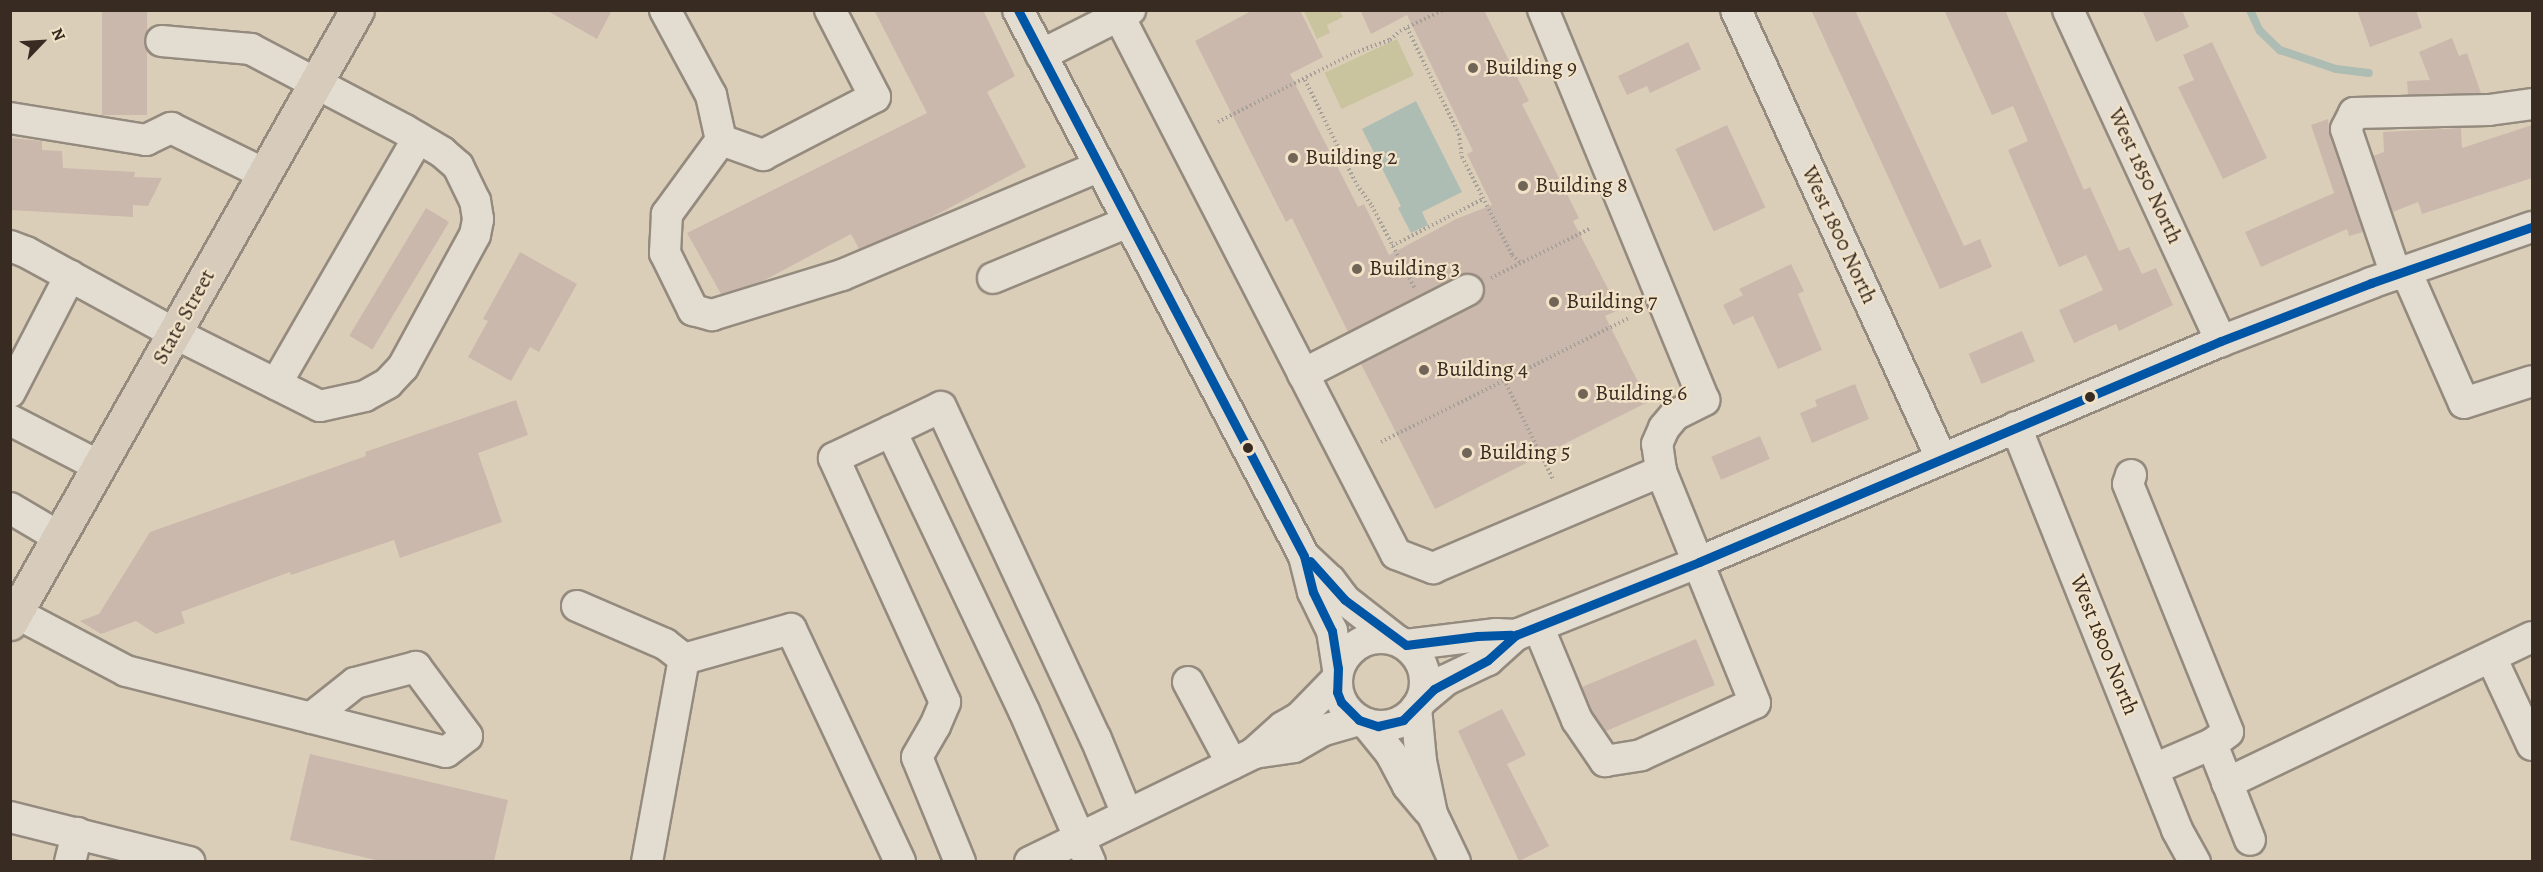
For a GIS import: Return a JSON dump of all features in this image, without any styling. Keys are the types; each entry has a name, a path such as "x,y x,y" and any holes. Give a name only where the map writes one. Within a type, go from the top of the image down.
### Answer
{"main road":[{"name":"State Street","path":"13,618 357,10"}],"street":[{"path":"664,10 711,95 721,140 667,214 665,253 693,309 712,315 842,275 1100,166"},
{"path":"721,140 763,155 875,96 831,10"},
{"path":"1018,10 1304,556 1314,592 1332,631 1341,702 1363,722 1391,754 1408,786 1432,814"},
{"path":"1527,630 1577,720 1605,761 1641,755 1755,703 1661,471 1657,444 1664,428 1675,415 1704,400 1543,10"},
{"name":"West 1800 North","path":"1736,10 1942,459"},
{"name":"West 1850 North","path":"2068,10 2221,342"},
{"path":"1041,55 1124,13 1303,374 1396,554 1433,568 1661,471"},
{"path":"10,246 174,333 320,406 365,396 388,384 403,367 475,235 478,219 472,192 458,166 442,152 418,138 251,49 161,41"},
{"path":"2532,104 2489,110 2354,113 2346,129 2401,273 2464,403 2532,381"},
{"path":"10,118 146,140 171,128 265,174"},
{"path":"276,384 418,138"},
{"path":"993,278 1128,222"},
{"path":"1243,759 1283,727 1300,717 1337,674 1351,649 1360,642 1373,638 1401,642 1527,630 1699,562 2221,342 2401,273 2532,228"},
{"path":"10,392 70,276"},
{"path":"1303,374 1468,290"},
{"path":"960,861 917,757 935,726 945,702 834,458 941,407 1096,739 1126,814"},
{"path":"10,420 99,466"},
{"name":"West 1800 North","path":"2016,427 2177,830 2195,861"},
{"path":"891,431 1024,711 1085,849"},
{"path":"2131,475 2128,484 2228,732 2212,744 2154,769"},
{"path":"10,508 59,537"},
{"path":"1304,556 1330,580 1345,600 1401,642 1419,659 1425,686 1419,705 1421,761 1432,814 1455,861"},
{"path":"577,606 665,644 684,659"},
{"path":"13,618 126,671 311,718"},
{"path":"684,659 791,629 900,861"},
{"path":"1030,861 1085,849 1126,814 1243,759 1294,747 1324,730 1363,722 1389,726 1403,720 1446,681 1488,660 1527,630"},
{"path":"2228,783 2532,637"},
{"path":"2491,657 2532,746"},
{"path":"647,861 684,659"},
{"path":"1188,682 1243,759"},
{"path":"2212,744 2250,840"},
{"path":"10,817 189,861"},
{"path":"70,861 77,833"}],"path":[{"path":"1218,122 1305,80 1354,53 1390,40 1407,28 1443,10"},
{"path":"1407,28 1459,134 1462,157 1512,255 1521,263"},
{"path":"1305,80 1357,185 1372,206 1427,311"},
{"path":"1392,246 1483,198"},
{"path":"1468,290 1589,229"},
{"path":"1381,442 1629,318"},
{"path":"1504,380 1553,479"}],"shaded area":[{"path":"1304,11 1340,11 1343,17 1327,25 1330,33 1317,39"},
{"path":"1397,39 1414,75 1341,109 1324,73"},
{"path":"1416,101 1462,192 1422,212 1428,225 1411,233 1398,208 1401,206 1362,129"}],"building":[{"path":"102,10 147,10 147,115 102,115"},
{"path":"546,10 612,10 597,39"},
{"path":"874,10 983,10 1015,76 987,92 1026,167 923,222 859,249 851,234 761,282 721,294 687,233 927,113"},
{"path":"1253,10 1300,10 1323,57 1290,74 1358,207 1364,204 1389,255 1456,219 1492,205 1467,154 1473,151 1407,15 1371,34 1360,10 1484,10 1529,101 1522,104 1579,218 1573,221 1619,310 1605,316 1648,402 1435,509 1361,364 1476,305 1483,299 1484,283 1477,275 1468,273 1460,275 1348,332 1292,218 1286,222 1195,41"},
{"path":"1811,10 1855,10 1964,246 1980,239 1992,267 1940,289"},
{"path":"1944,10 2005,10 2084,190 2090,187 2119,251 2129,247 2142,274 2156,268 2173,305 2119,331 2116,324 2074,343 2059,310 2103,290 2086,255 2059,267 2008,150 2028,141 2013,106 1992,115"},
{"path":"2142,10 2182,10 2189,27 2156,42"},
{"path":"2357,10 2416,10 2422,28 2370,47"},
{"path":"2452,38 2459,56 2467,53 2481,93 2408,95 2407,81 2430,80 2419,52"},
{"path":"1688,42 1701,69 1650,93 1647,86 1627,95 1618,76"},
{"path":"2212,42 2267,158 2223,179 2178,87 2194,80 2183,55"},
{"path":"2328,119 2330,135 2363,232 2349,236 2347,229 2261,267 2245,232 2334,193 2311,125"},
{"path":"1727,125 1765,207 1714,232 1675,149"},
{"path":"2532,125 2532,178 2422,214 2418,202 2393,212 2373,156 2384,152 2383,132 2461,128 2462,148"},
{"path":"10,138 42,141 42,150 62,151 63,168 135,172 134,177 162,178 148,206 133,205 133,217 10,210"},
{"path":"426,208 449,222 372,350 349,336"},
{"path":"520,252 577,284 539,352 530,347 511,381 468,357 488,321 483,319"},
{"path":"1791,264 1804,291 1798,294 1822,350 1778,369 1753,316 1733,325 1723,305 1743,295 1739,289"},
{"path":"2022,331 2035,361 1982,384 1969,354"},
{"path":"1855,384 1869,419 1812,443 1800,413 1817,406 1815,400"},
{"path":"516,400 528,435 478,453 502,522 400,558 394,540 291,575 290,572 181,612 185,623 156,634 136,621 101,634 80,621 99,614 150,532 366,456 365,452"},
{"path":"1760,436 1770,459 1721,480 1711,457"},
{"path":"1696,639 1715,685 1606,731 1592,712 1582,687"},
{"path":"1502,709 1526,755 1507,764 1549,846 1519,861 1458,731"},
{"path":"310,754 508,800 494,861 380,861 290,840"}],"waterway":[{"path":"2250,10 2260,31 2280,50 2336,69 2369,73"}],"transit line":[{"path":"1018,10 1304,556 1313,592 1332,631 1338,668 1337,692 1341,702 1359,720 1378,726 1403,720 1434,689 1488,660 1516,635 1699,562 2221,341 2371,283 2532,227"},
{"path":"1310,561 1345,600 1406,645 1477,636 1511,635"}],"place":[{"name":"Building 9","path":"1473,68"},
{"name":"Building 2","path":"1293,158"},
{"name":"Building 8","path":"1523,186"},
{"name":"Building 3","path":"1357,269"},
{"name":"Building 7","path":"1554,302"},
{"name":"Building 4","path":"1424,370"},
{"name":"Building 6","path":"1583,394"},
{"name":"Building 5","path":"1467,453"}]}
